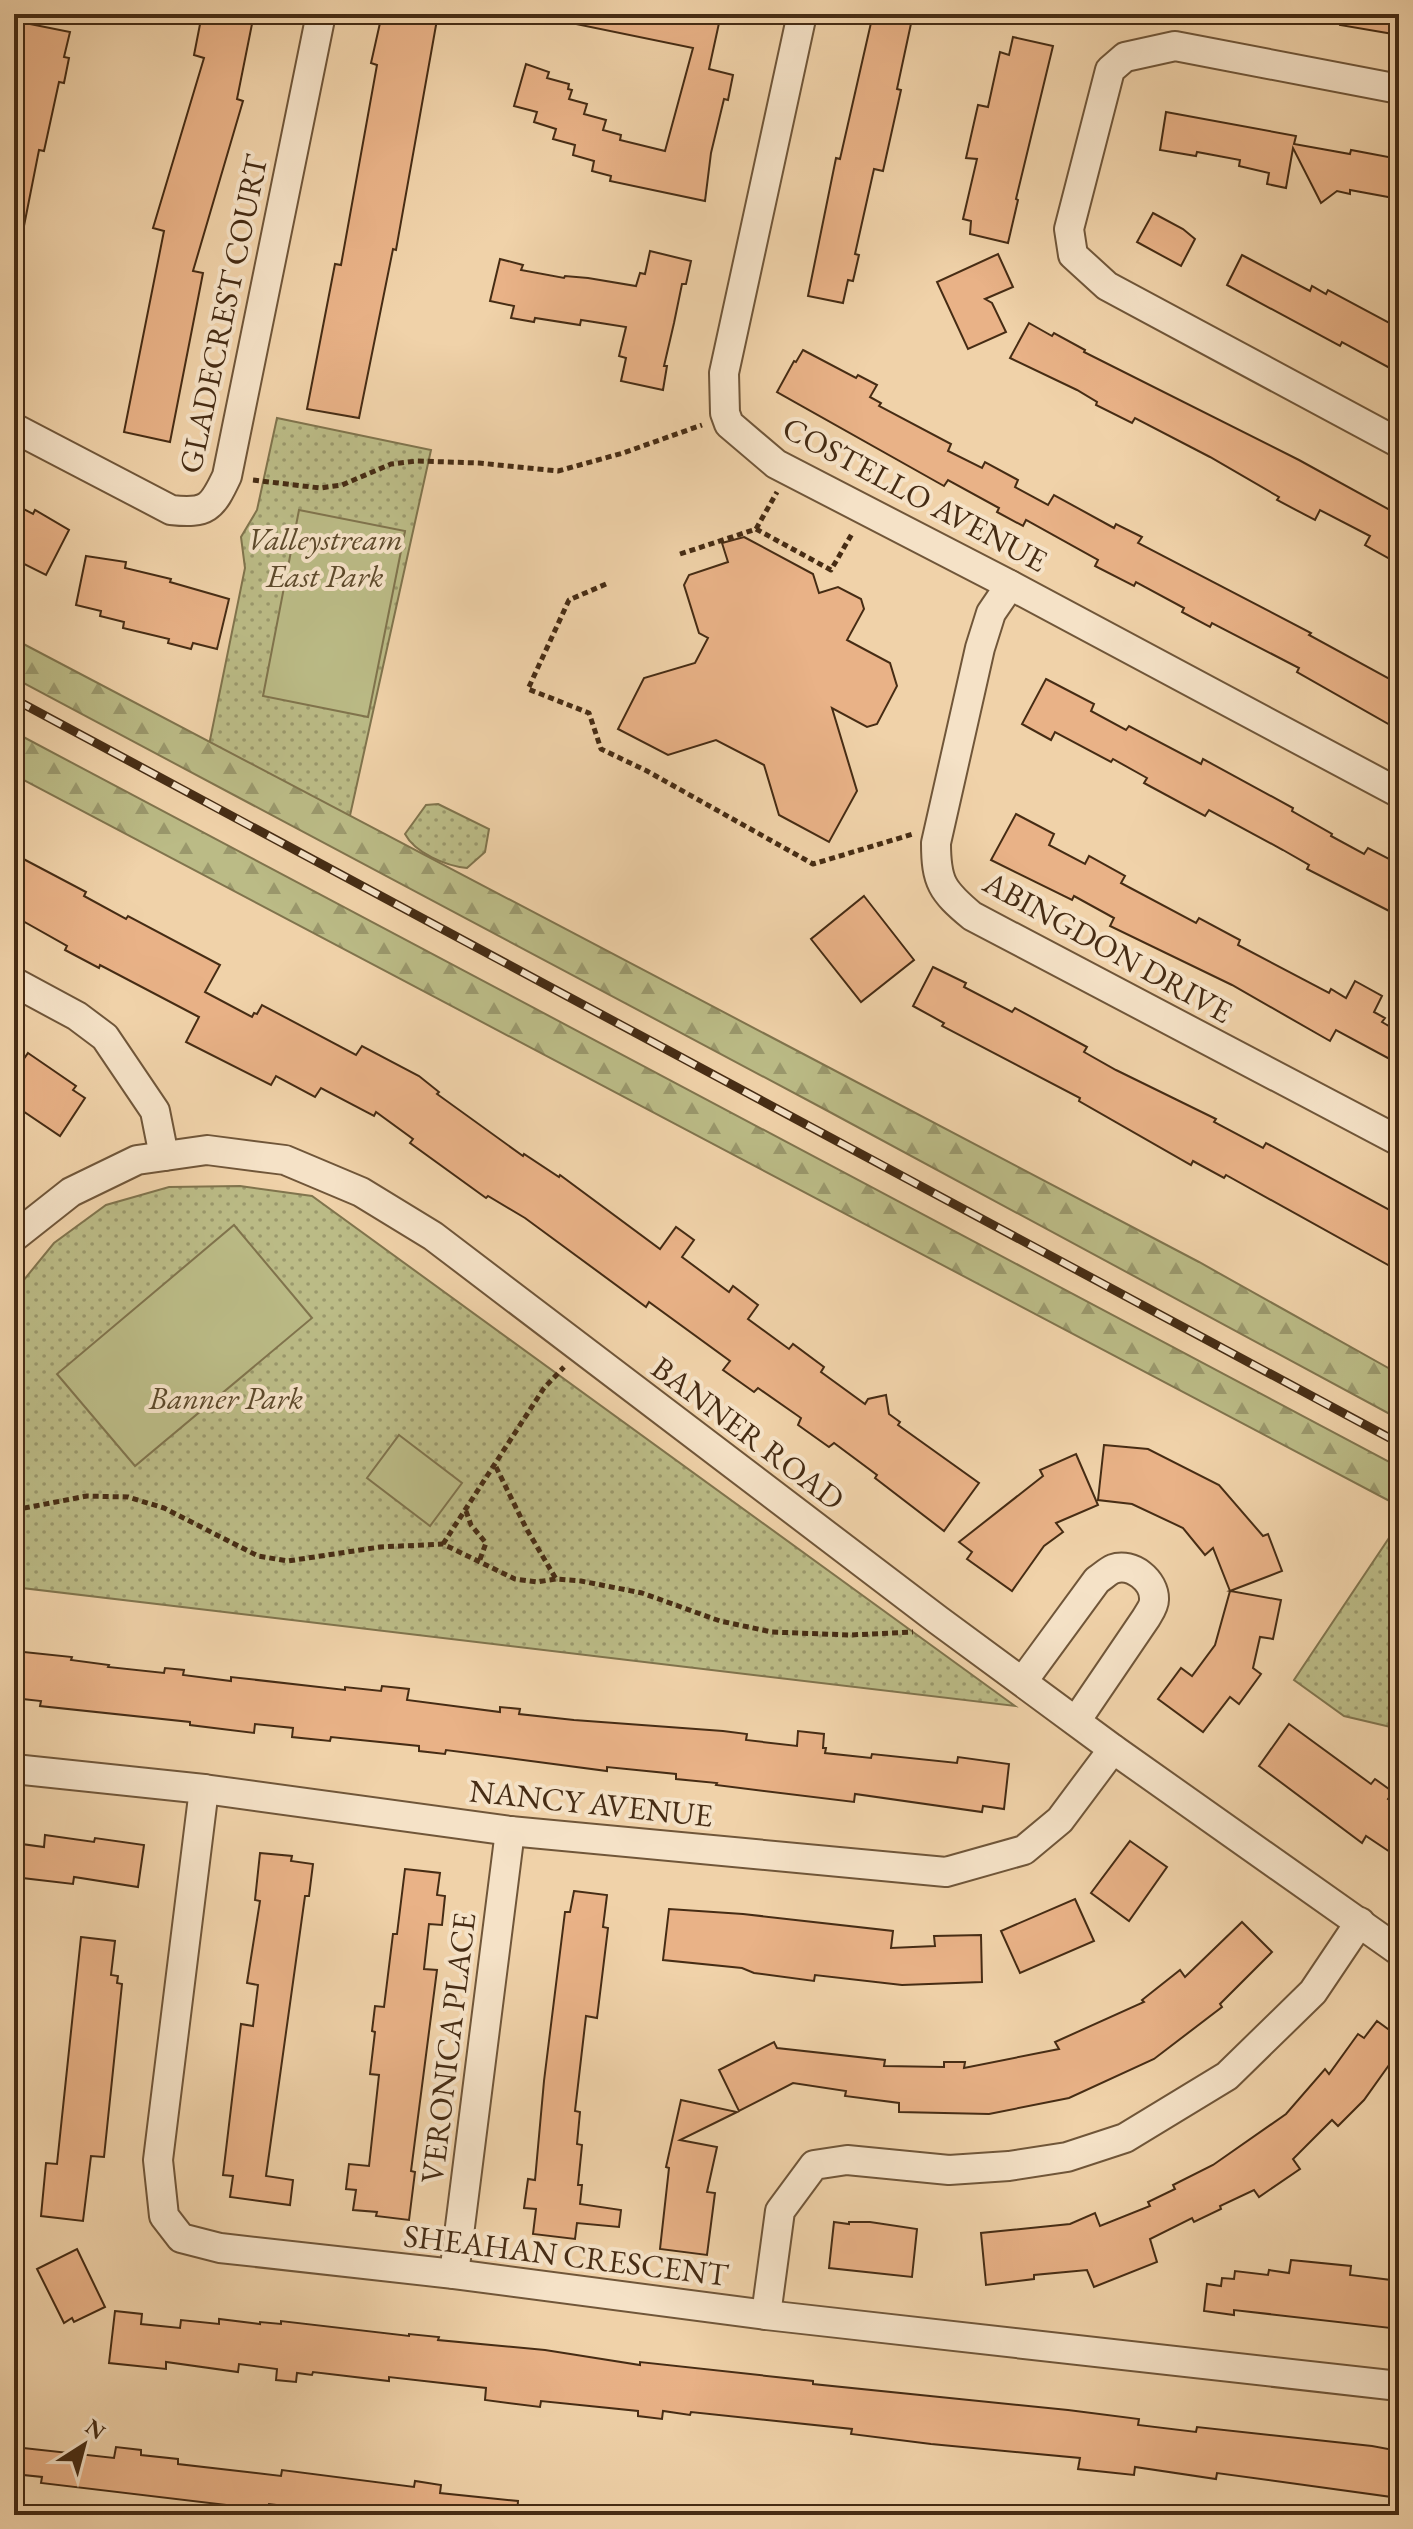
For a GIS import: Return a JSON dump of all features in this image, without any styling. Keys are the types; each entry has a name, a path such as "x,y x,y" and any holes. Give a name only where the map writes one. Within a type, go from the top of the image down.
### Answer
{"street":[{"name":"GLADECREST COURT","path":"14,428 171,510 196,513 215,501 227,476 321,14"},
{"path":"725,413 724,373 802,14"},
{"path":"1399,89 1175,46 1125,57 1110,70 1069,229 1073,255 1107,286 1399,443"},
{"name":"COSTELLO AVENUE","path":"725,413 729,424 776,464 1399,793"},
{"name":"ABINGDON DRIVE","path":"1010,585 991,613 980,648 936,843 936,870 949,897 972,916 1399,1141"},
{"path":"14,982 77,1016 105,1037 155,1111 164,1156"},
{"name":"BANNER ROAD","path":"14,1237 71,1192 137,1160 207,1150 285,1160 361,1192 433,1236 938,1620 1113,1749 1399,1951"},
{"path":"1023,1681 1097,1580 1114,1568 1130,1568 1143,1575 1154,1602 1076,1721"},
{"name":"NANCY AVENUE","path":"14,1769 204,1789 510,1831 946,1872 1024,1850 1060,1820 1113,1749"},
{"name":"SHEAHAN CRESCENT","path":"204,1789 158,2160 164,2216 181,2238 220,2248 454,2274 766,2315 1399,2386"},
{"name":"VERONICA PLACE","path":"454,2274 510,1831"},
{"path":"766,2315 780,2211 814,2165 847,2160 949,2170 1009,2166 1067,2157 1125,2138 1227,2076 1313,1992 1360,1922"}],"path":[{"path":"227,476 320,488 342,485 391,464 417,461 558,471 623,453 694,428 725,413"},
{"path":"680,554 756,529 778,491"},
{"path":"756,529 831,570 853,532"},
{"path":"606,584 569,600 528,689 589,713 601,749 647,771 813,864 916,833"},
{"path":"443,1544 544,1388 580,1347"},
{"path":"495,1466 556,1579"},
{"path":"14,1510 87,1496 128,1497 164,1508 258,1556 288,1561 380,1547 443,1544 515,1579 581,1581 642,1593 720,1621 772,1632 850,1635 920,1632 938,1620"},
{"path":"465,1510 471,1525 486,1543 479,1562"}],"green space":[{"name":"Valleystream East Park","path":"277,418 431,450 349,820 209,745 245,568 241,537 257,510"},
{"path":"299,510 405,531 368,717 263,696"},
{"path":"14,639 1199,1262 1399,1374 1399,1419 14,678"},
{"path":"14,732 1399,1467 1399,1506 14,775"},
{"path":"438,804 489,829 485,852 467,868 432,857 416,847 405,834 426,805"},
{"name":"Banner Park","path":"240,1186 312,1196 1015,1706 14,1587 14,1292 54,1243 106,1205 169,1187"},
{"path":"234,1225 312,1318 135,1466 57,1374"},
{"path":"399,1435 462,1483 430,1526 367,1478"},
{"path":"1399,1523 1399,1729 1344,1716 1294,1680"}],"building":[{"path":"202,14 254,14 237,99 243,101 193,271 203,273 170,442 124,432 164,231 153,228 204,58 194,55"},
{"path":"382,14 438,14 396,250 393,249 359,418 307,409 335,264 341,265 377,65 371,63"},
{"path":"572,14 721,14 709,69 733,75 711,153 705,201 610,181 611,176 592,171 594,161 573,155 575,145 553,139 556,129 534,122 537,112 514,106 526,64 549,72 547,78 569,84 568,89 572,90 569,99 587,104 584,114 606,120 603,130 621,135 620,140 665,151 693,48 571,23"},
{"path":"873,14 912,19 897,89 901,90 883,171 874,169 855,254 859,255 853,281 848,280 843,303 808,296 836,158 840,159"},
{"path":"1341,14 1399,14 1399,35 1340,25"},
{"path":"20,22 70,32 64,57 69,58 64,83 59,82 44,151 39,150 24,226 14,225 14,33 18,34"},
{"path":"1013,37 1053,46 1008,243 970,234 971,221 963,219 977,159 966,158 978,105 988,107 1000,52 1009,55"},
{"path":"1166,112 1296,136 1294,144 1399,159 1399,199 1350,190 1350,194 1337,191 1321,203 1293,148 1286,188 1267,184 1269,173 1239,166 1240,160 1197,152 1196,156 1160,150"},
{"path":"1153,213 1195,239 1181,266 1137,242"},
{"path":"650,251 691,261 686,284 682,284 664,366 667,366 663,390 621,381 626,358 619,356 626,327 581,320 580,325 535,318 534,322 511,318 514,306 490,301 500,259 523,265 521,270 636,286 640,273 645,274"},
{"path":"998,254 1013,287 985,299 992,303 1006,332 968,349 937,282"},
{"path":"1242,255 1310,291 1312,286 1326,294 1328,290 1399,328 1399,373 1342,342 1340,346 1227,285"},
{"path":"1029,323 1299,460 1399,515 1399,564 1365,545 1370,536 1320,510 1315,520 1277,500 1279,497 1210,457 1135,418 1132,423 1096,405 1097,402 1077,390 1010,358"},
{"path":"803,350 856,378 858,375 877,385 870,397 881,403 879,406 951,444 948,451 982,468 985,462 1018,480 1015,487 1048,505 1054,495 1114,528 1116,524 1142,537 1138,543 1311,633 1309,635 1399,684 1399,730 1297,672 1299,668 1212,623 1210,627 1182,612 1184,608 1136,582 1134,586 1095,566 1098,560 1026,520 1023,526 997,512 999,508 948,480 944,486 777,392"},
{"path":"14,504 33,514 35,510 69,530 46,575 14,559"},
{"path":"744,537 813,574 819,593 838,587 861,599 864,609 847,640 890,663 897,686 877,724 867,727 832,708 857,791 829,842 779,815 764,765 716,740 668,755 618,729 644,678 695,663 708,638 699,633 684,585 689,575 728,562 722,543"},
{"path":"86,556 126,562 125,568 171,579 170,582 229,599 217,649 193,643 191,649 168,643 169,639 123,628 124,622 100,616 101,611 76,605"},
{"path":"1046,679 1094,704 1091,711 1126,730 1129,726 1201,764 1203,759 1293,808 1292,811 1364,854 1368,848 1399,864 1399,916 1307,869 1309,865 1209,810 1205,816 1144,783 1147,778 1113,759 1111,762 1055,732 1051,740 1022,724"},
{"path":"1016,814 1054,834 1049,845 1085,864 1089,856 1125,876 1121,883 1196,923 1199,918 1240,940 1238,945 1329,993 1331,989 1346,998 1355,981 1382,996 1374,1012 1385,1018 1382,1022 1399,1032 1399,1064 1336,1030 1330,1041 1232,985 1110,926 1114,918 1074,896 1072,900 991,860"},
{"path":"14,854 86,892 84,896 126,919 128,916 220,965 205,992 252,1017 262,1005 356,1055 362,1046 419,1076 439,1092 437,1094 523,1156 560,1175 660,1249 676,1227 694,1240 682,1257 729,1292 733,1286 758,1305 748,1319 789,1349 793,1344 824,1367 821,1372 865,1404 868,1399 886,1395 889,1414 900,1422 898,1425 979,1483 944,1531 834,1443 829,1447 798,1425 801,1418 758,1388 754,1392 723,1370 730,1361 649,1302 646,1307 525,1218 488,1196 486,1198 410,1143 413,1139 376,1112 374,1116 321,1088 315,1097 276,1076 271,1085 186,1042 199,1017 65,950 67,946 14,916"},
{"path":"864,896 914,960 861,1002 811,939"},
{"path":"933,967 966,983 964,987 1012,1012 1015,1008 1087,1047 1084,1052 1116,1070 1216,1119 1214,1122 1263,1148 1266,1143 1399,1215 1399,1271 1226,1175 1224,1178 1193,1161 1191,1165 1079,1101 1080,1098 942,1026 944,1023 913,1006"},
{"path":"28,1053 76,1086 73,1090 85,1098 60,1136 14,1105 14,1073"},
{"path":"1104,1445 1148,1449 1219,1485 1263,1536 1268,1534 1282,1571 1230,1591 1213,1548 1205,1555 1183,1528 1132,1504 1098,1500"},
{"path":"1076,1454 1098,1505 1056,1523 1063,1532 1044,1546 1012,1591 967,1559 972,1552 959,1542 1043,1476 1040,1470"},
{"path":"1230,1591 1281,1600 1273,1639 1260,1637 1253,1668 1261,1674 1239,1704 1230,1697 1203,1732 1158,1699 1181,1668 1192,1676 1215,1645"},
{"path":"14,1651 72,1657 71,1660 108,1667 164,1673 165,1668 184,1670 183,1675 231,1681 231,1677 345,1690 345,1687 381,1691 382,1686 409,1689 407,1700 500,1712 500,1707 520,1709 519,1714 574,1720 723,1731 747,1734 746,1740 797,1746 798,1731 824,1734 825,1753 871,1758 872,1754 957,1763 958,1757 1009,1764 1004,1809 983,1806 982,1812 855,1794 854,1802 676,1779 676,1774 607,1767 607,1771 446,1750 445,1754 419,1751 419,1746 331,1737 330,1741 292,1737 293,1728 255,1724 254,1733 190,1725 190,1722 40,1706 41,1701 14,1698"},
{"path":"1289,1724 1371,1784 1375,1779 1393,1792 1388,1799 1399,1807 1399,1858 1366,1836 1362,1843 1259,1766"},
{"path":"45,1835 144,1845 138,1887 74,1877 73,1884 14,1877 14,1843 44,1847"},
{"path":"1130,1841 1167,1867 1129,1921 1091,1893"},
{"path":"260,1853 292,1856 291,1861 313,1864 309,1896 305,1896 266,2176 293,2180 290,2205 230,2197 233,2176 223,2175 241,2024 253,2026 258,1985 247,1983 260,1901 255,1900"},
{"path":"405,1869 440,1873 437,1895 445,1896 442,1925 429,1924 424,1969 437,1970 411,2171 415,2172 409,2220 353,2210 356,2190 346,2189 349,2164 369,2166 379,2075 370,2074 375,2006 384,2007"},
{"path":"574,1891 607,1895 603,1927 608,1928 597,2018 586,2016 575,2111 580,2112 577,2144 582,2145 578,2185 582,2185 580,2204 621,2210 619,2227 577,2223 575,2239 533,2234 536,2209 524,2208 528,2179 535,2180 565,1912 570,1912"},
{"path":"1075,1899 1094,1941 1020,1973 1001,1931"},
{"path":"669,1909 893,1931 891,1948 935,1946 934,1936 981,1935 982,1982 902,1985 815,1975 814,1981 754,1973 742,1968 663,1960"},
{"path":"1242,1922 1272,1952 1220,2004 1222,2007 1154,2059 1069,2098 989,2114 899,2112 899,2103 845,2096 846,2091 793,2083 739,2111 719,2070 774,2042 777,2048 885,2060 884,2066 944,2067 944,2062 965,2062 964,2068 1059,2049 1055,2042 1144,2002 1142,2000 1180,1970 1185,1977"},
{"path":"81,1937 115,1941 111,1975 118,1976 117,1983 122,1984 104,2157 91,2156 83,2221 41,2216 46,2163 57,2164"},
{"path":"1377,2021 1399,2037 1399,2051 1364,2100 1338,2126 1332,2120 1293,2159 1300,2169 1259,2197 1254,2190 1194,2222 1192,2218 1150,2239 1157,2262 1094,2287 1087,2270 1034,2275 1034,2279 986,2285 981,2233 1070,2224 1095,2213 1100,2226 1150,2206 1148,2202 1175,2189 1173,2185 1213,2165 1286,2114 1325,2069 1329,2074 1358,2034 1364,2038"},
{"path":"681,2100 737,2112 680,2140 717,2147 707,2192 715,2193 707,2255 660,2249 669,2168 666,2167"},
{"path":"834,2222 870,2222 917,2229 912,2277 829,2268"},
{"path":"77,2249 105,2307 74,2322 72,2318 64,2323 37,2269"},
{"path":"1291,2260 1351,2266 1350,2275 1399,2281 1399,2329 1234,2310 1234,2315 1204,2311 1207,2284 1221,2286 1222,2278 1234,2279 1235,2271 1268,2275 1269,2270 1289,2273"},
{"path":"115,2311 142,2314 141,2324 180,2328 181,2320 219,2324 219,2319 260,2324 281,2324 281,2321 439,2337 438,2340 545,2350 640,2365 640,2362 813,2381 813,2384 1068,2410 1139,2419 1138,2425 1196,2432 1197,2427 1372,2446 1399,2451 1399,2498 1217,2473 1216,2479 1135,2467 1134,2475 1078,2469 1080,2458 851,2434 852,2429 691,2412 690,2415 663,2411 662,2419 638,2416 638,2411 541,2401 540,2407 485,2400 486,2388 389,2377 389,2381 313,2372 312,2375 297,2373 296,2382 276,2380 277,2369 239,2364 238,2372 166,2362 166,2369 109,2363"},
{"path":"14,2447 114,2458 116,2447 141,2450 141,2455 178,2459 178,2464 281,2476 282,2470 414,2487 415,2481 441,2485 440,2493 518,2501 517,2515 360,2515 269,2504 268,2510 41,2483 42,2477 14,2474"}],"railway":[{"path":"14,699 1399,1443"}]}
